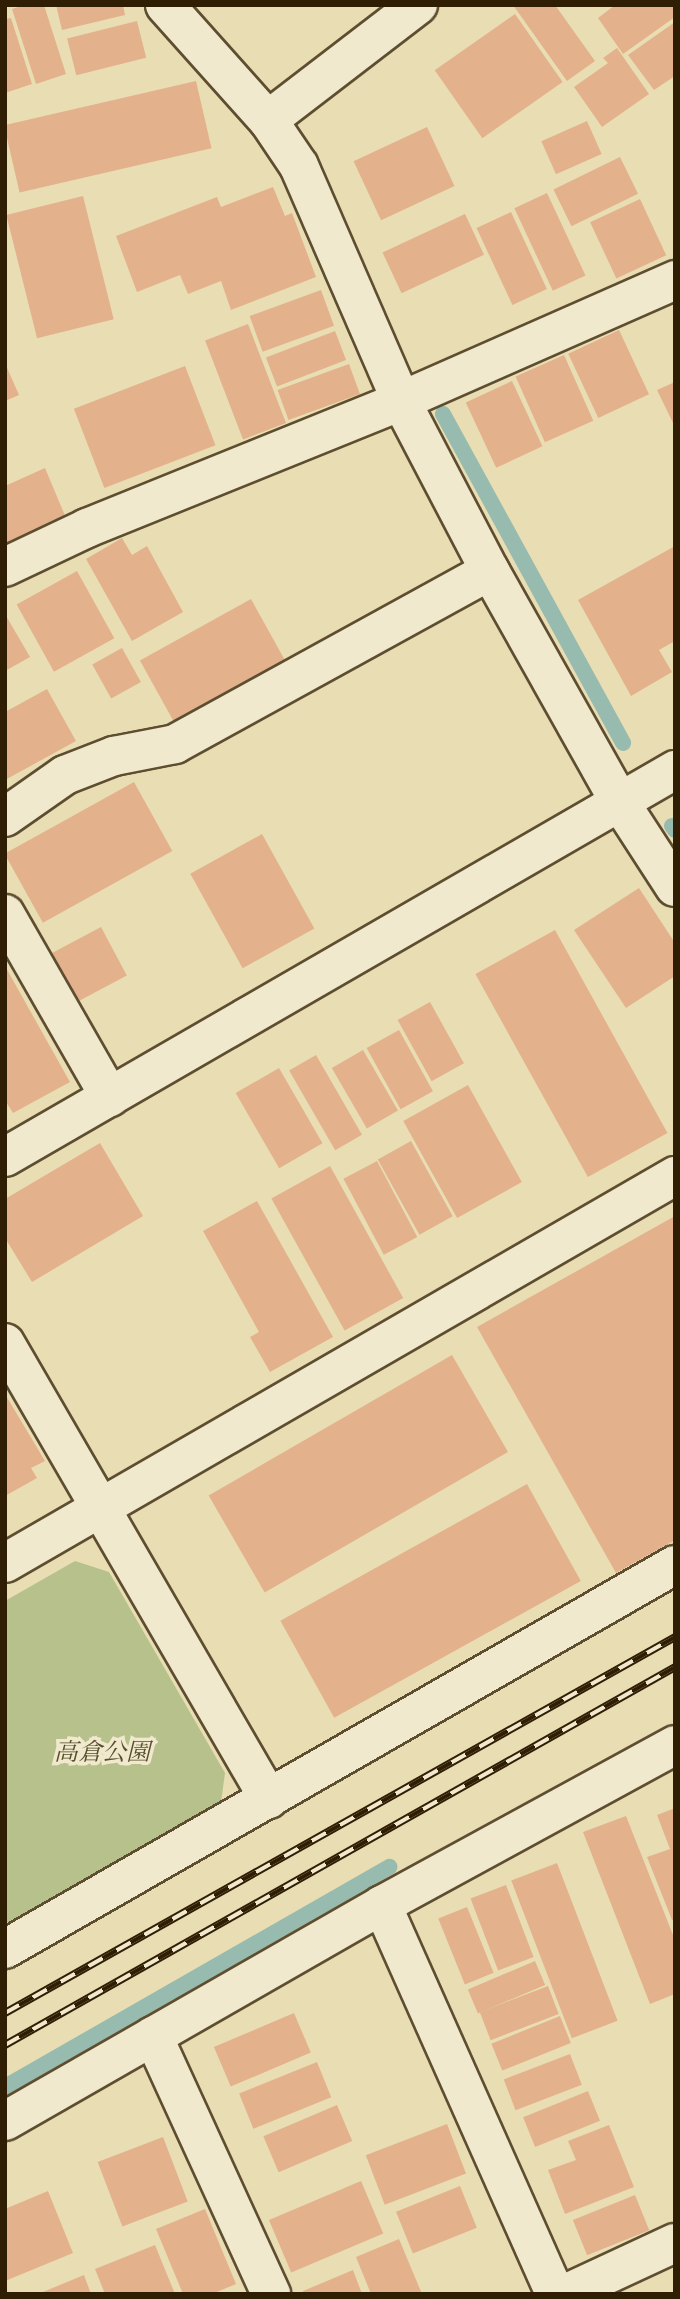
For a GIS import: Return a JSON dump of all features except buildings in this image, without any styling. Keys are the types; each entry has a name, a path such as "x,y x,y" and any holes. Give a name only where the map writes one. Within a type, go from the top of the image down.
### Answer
{"street":[{"path":"165,5 268,120 320,212 401,401 490,571 621,804 675,887"},
{"path":"268,120 418,5"},
{"path":"5,567 87,528 401,401 675,280"},
{"path":"5,817 65,775 114,756 175,744 490,571"},
{"path":"5,1157 621,804 675,770"},
{"path":"5,914 110,1097"},
{"path":"5,1563 675,1176"},
{"path":"5,1343 269,1799"},
{"path":"5,1949 675,1564"},
{"path":"5,2121 382,1905 675,1745"},
{"path":"382,1905 555,2294"},
{"path":"153,2036 271,2294"},
{"path":"565,2294 675,2243"}],"green space":[{"name":"高倉公園","path":"75,1561 109,1572 225,1773 221,1802 5,1924 5,1601"}],"waterway":[{"path":"443,414 623,743"},
{"path":"672,826 675,830"},
{"path":"5,2087 389,1867"}],"railway":[{"path":"5,2013 675,1637"},
{"path":"5,2045 675,1667"}]}
